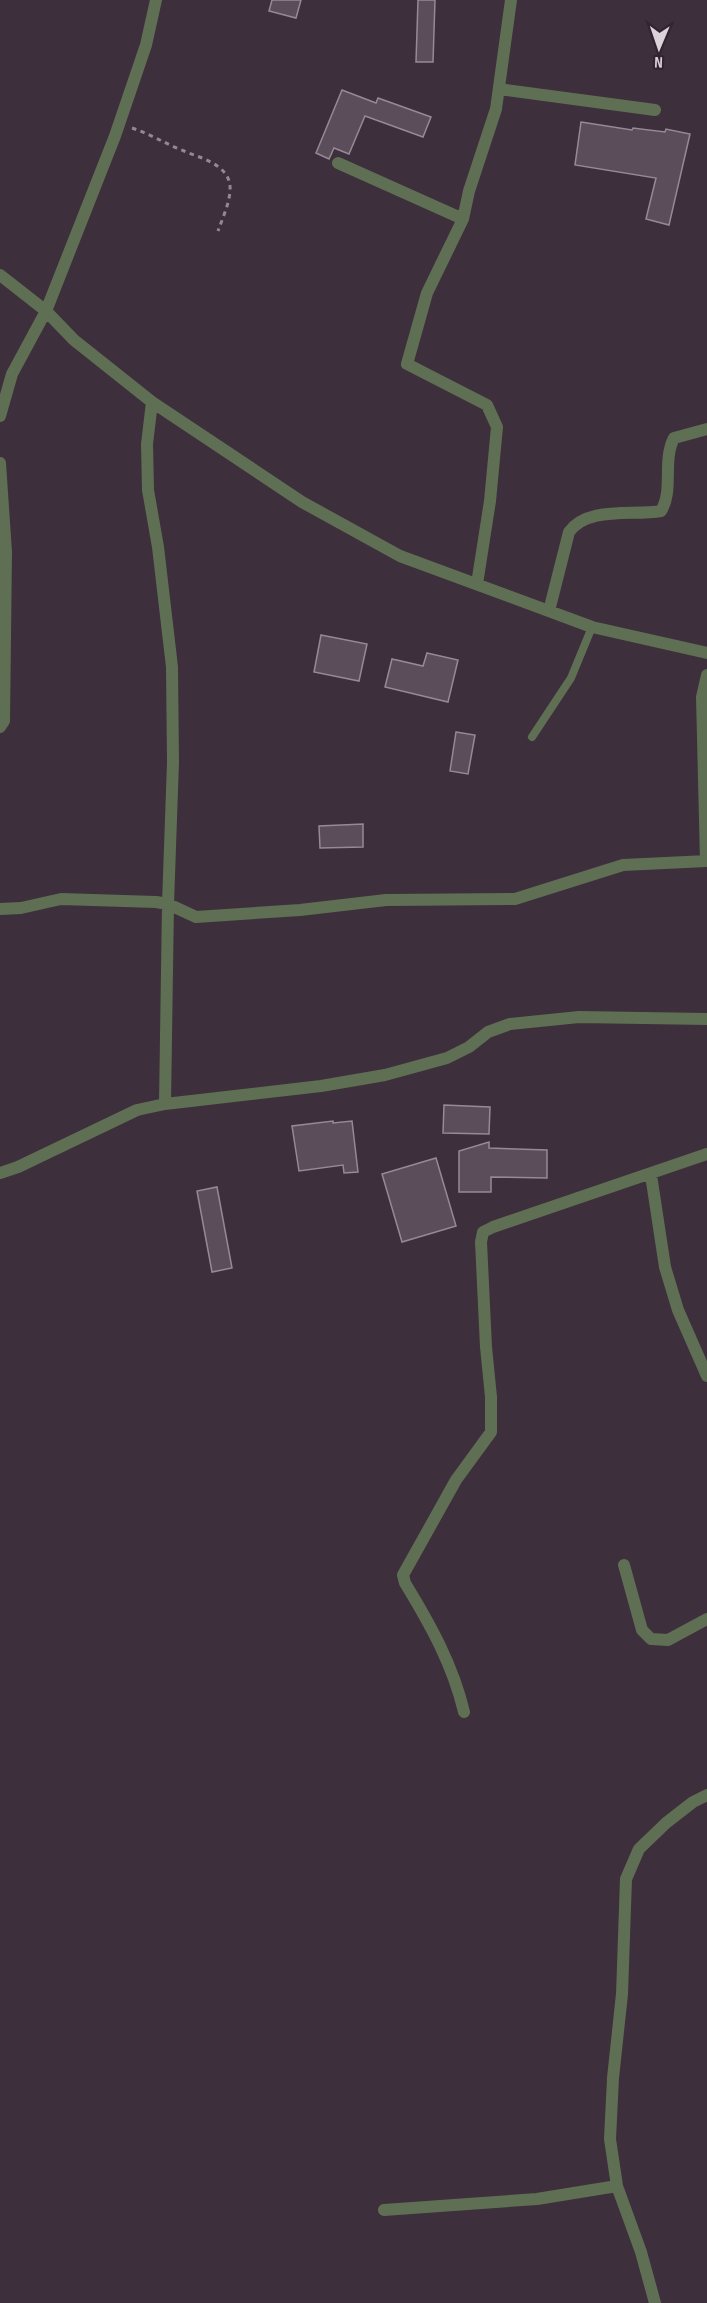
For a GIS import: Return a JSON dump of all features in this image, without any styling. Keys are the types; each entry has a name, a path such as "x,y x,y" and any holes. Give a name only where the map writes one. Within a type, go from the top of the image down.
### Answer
{"street":[{"path":"0,416 12,374 46,311 120,123 146,45 156,0"},
{"path":"477,584 490,501 497,427 487,405 407,364 427,293 463,219 469,191 496,109 511,0"},
{"path":"499,89 655,110"},
{"path":"338,164 463,219"},
{"path":"0,275 46,311 74,340 152,402 302,502 400,556 592,627 707,653"},
{"path":"152,402 147,444 148,490 158,547 172,667 173,762 165,1104"},
{"path":"549,611 569,532 576,522 594,515 661,511 666,503 668,448 674,438 707,429"},
{"path":"0,463 4,721 0,727"},
{"path":"0,909 21,908 62,899 156,902 168,904 196,917 300,910 386,900 515,899 623,865 707,861 702,697 707,675"},
{"path":"0,1173 18,1167 136,1110 165,1104 321,1086 394,1072 447,1058 468,1047 488,1032 510,1024 579,1017 707,1019"},
{"path":"464,1712 458,1686 434,1630 405,1583 403,1575 456,1480 491,1432 491,1397 481,1242 483,1232 707,1154"},
{"path":"651,1175 665,1267 678,1310 707,1376"},
{"path":"624,1565 642,1630 651,1639 668,1640 707,1619"},
{"path":"655,2303 641,2252 617,2186 612,2152 613,2078 622,1994 626,1879 639,1849 666,1823 693,1802 707,1795"},
{"path":"384,2210 537,2199 617,2186"}],"lane":[{"path":"532,737 571,678 592,627"}],"path":[{"path":"120,123 151,135 184,152 206,159 224,172 230,185 227,204 218,231"}],"building":[{"path":"272,0 301,0 296,18 269,11"},
{"path":"418,0 435,0 433,62 416,62"},
{"path":"342,90 376,103 378,98 431,117 423,137 365,116 349,154 334,148 329,159 316,153"},
{"path":"581,122 632,130 633,128 665,132 666,129 690,134 669,225 646,219 656,178 575,165"},
{"path":"321,635 367,644 359,681 314,672"},
{"path":"427,653 458,660 448,702 385,687 392,659 423,666"},
{"path":"456,732 475,735 468,774 450,771"},
{"path":"363,824 363,847 320,848 319,826"},
{"path":"444,1105 490,1107 489,1134 443,1133"},
{"path":"333,1121 333,1123 352,1121 358,1172 344,1173 343,1165 299,1171 292,1126"},
{"path":"489,1142 489,1148 547,1150 547,1178 491,1177 491,1192 459,1192 459,1151"},
{"path":"436,1158 456,1226 402,1242 382,1174"},
{"path":"217,1187 232,1268 212,1272 197,1191"}]}
